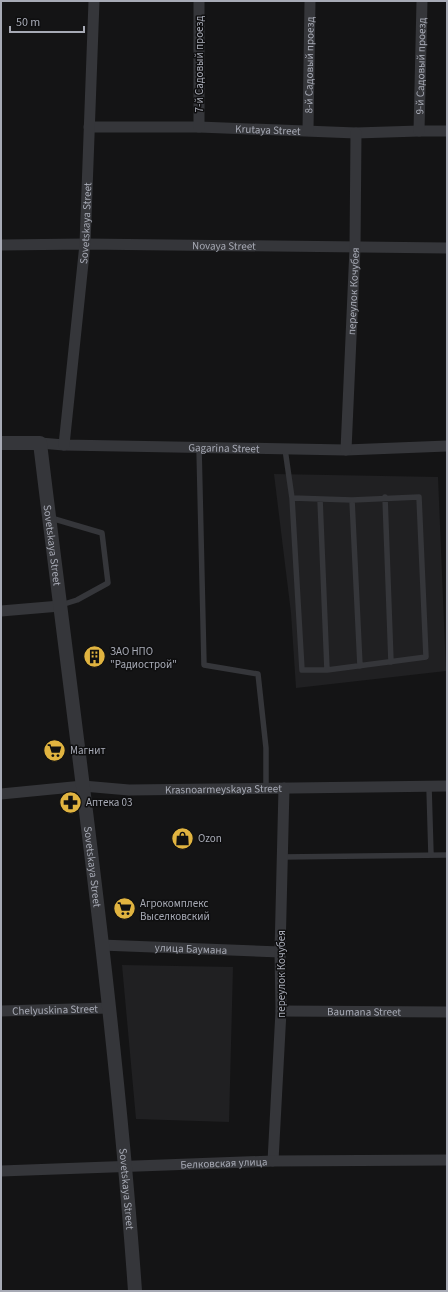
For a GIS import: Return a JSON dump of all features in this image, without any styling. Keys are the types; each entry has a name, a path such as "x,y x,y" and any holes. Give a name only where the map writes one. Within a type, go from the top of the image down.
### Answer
{"street":[{"name":"Sovetskaya Street","path":"64,445 85,244 94,1"},
{"name":"7-й Садовый проезд","path":"198,128 199,1"},
{"name":"8-й Садовый проезд","path":"308,130 310,1"},
{"name":"9-й Садовый проезд","path":"419,130 422,1"},
{"name":"Krutaya Street","path":"90,127 308,130 356,133 419,130 447,132"},
{"name":"переулок Кочубея","path":"346,450 355,248 356,133"},
{"name":"Novaya Street","path":"1,245 85,244 447,248"},
{"name":"Gagarina Street","path":"1,443 346,450 447,446"},
{"name":"Sovetskaya Street","path":"40,443 83,786 126,1166 135,1291"},
{"path":"1,611 60,606"},
{"name":"Krasnoarmeyskaya Street","path":"1,794 83,786 129,790 447,786"},
{"name":"переулок Кочубея","path":"273,1161 281,1011 280,952 284,788"},
{"name":"улица Баумана","path":"101,945 280,952"},
{"name":"Chelyuskina Street","path":"1,1011 108,1008"},
{"name":"Baumana Street","path":"281,1011 447,1012"},
{"name":"Белковская улица","path":"1,1171 273,1161 447,1160"}],"lane":[{"path":"199,447 204,665 258,674 266,748 266,788"},
{"path":"285,449 292,498 302,670 327,670 426,657 419,497 385,497 352,500 292,498"},
{"path":"385,497 391,662"},
{"path":"320,499 327,670"},
{"path":"352,500 360,666"},
{"path":"49,517 102,533 108,583 77,600 60,606"},
{"path":"429,787 432,855"},
{"path":"282,857 447,855"}],"shaded area":[{"path":"274,474 438,477 446,671 296,688 291,613"},
{"path":"122,965 233,967 229,1122 136,1119"}],"place":[{"name":"ЗАО НПО \"Радиострой\"","path":"95,657"},
{"name":"Магнит","path":"55,750"},
{"name":"Аптека 03","path":"70,802"},
{"name":"Ozon","path":"183,838"},
{"name":"Агрокомплекс Выселковский","path":"124,909"}]}
